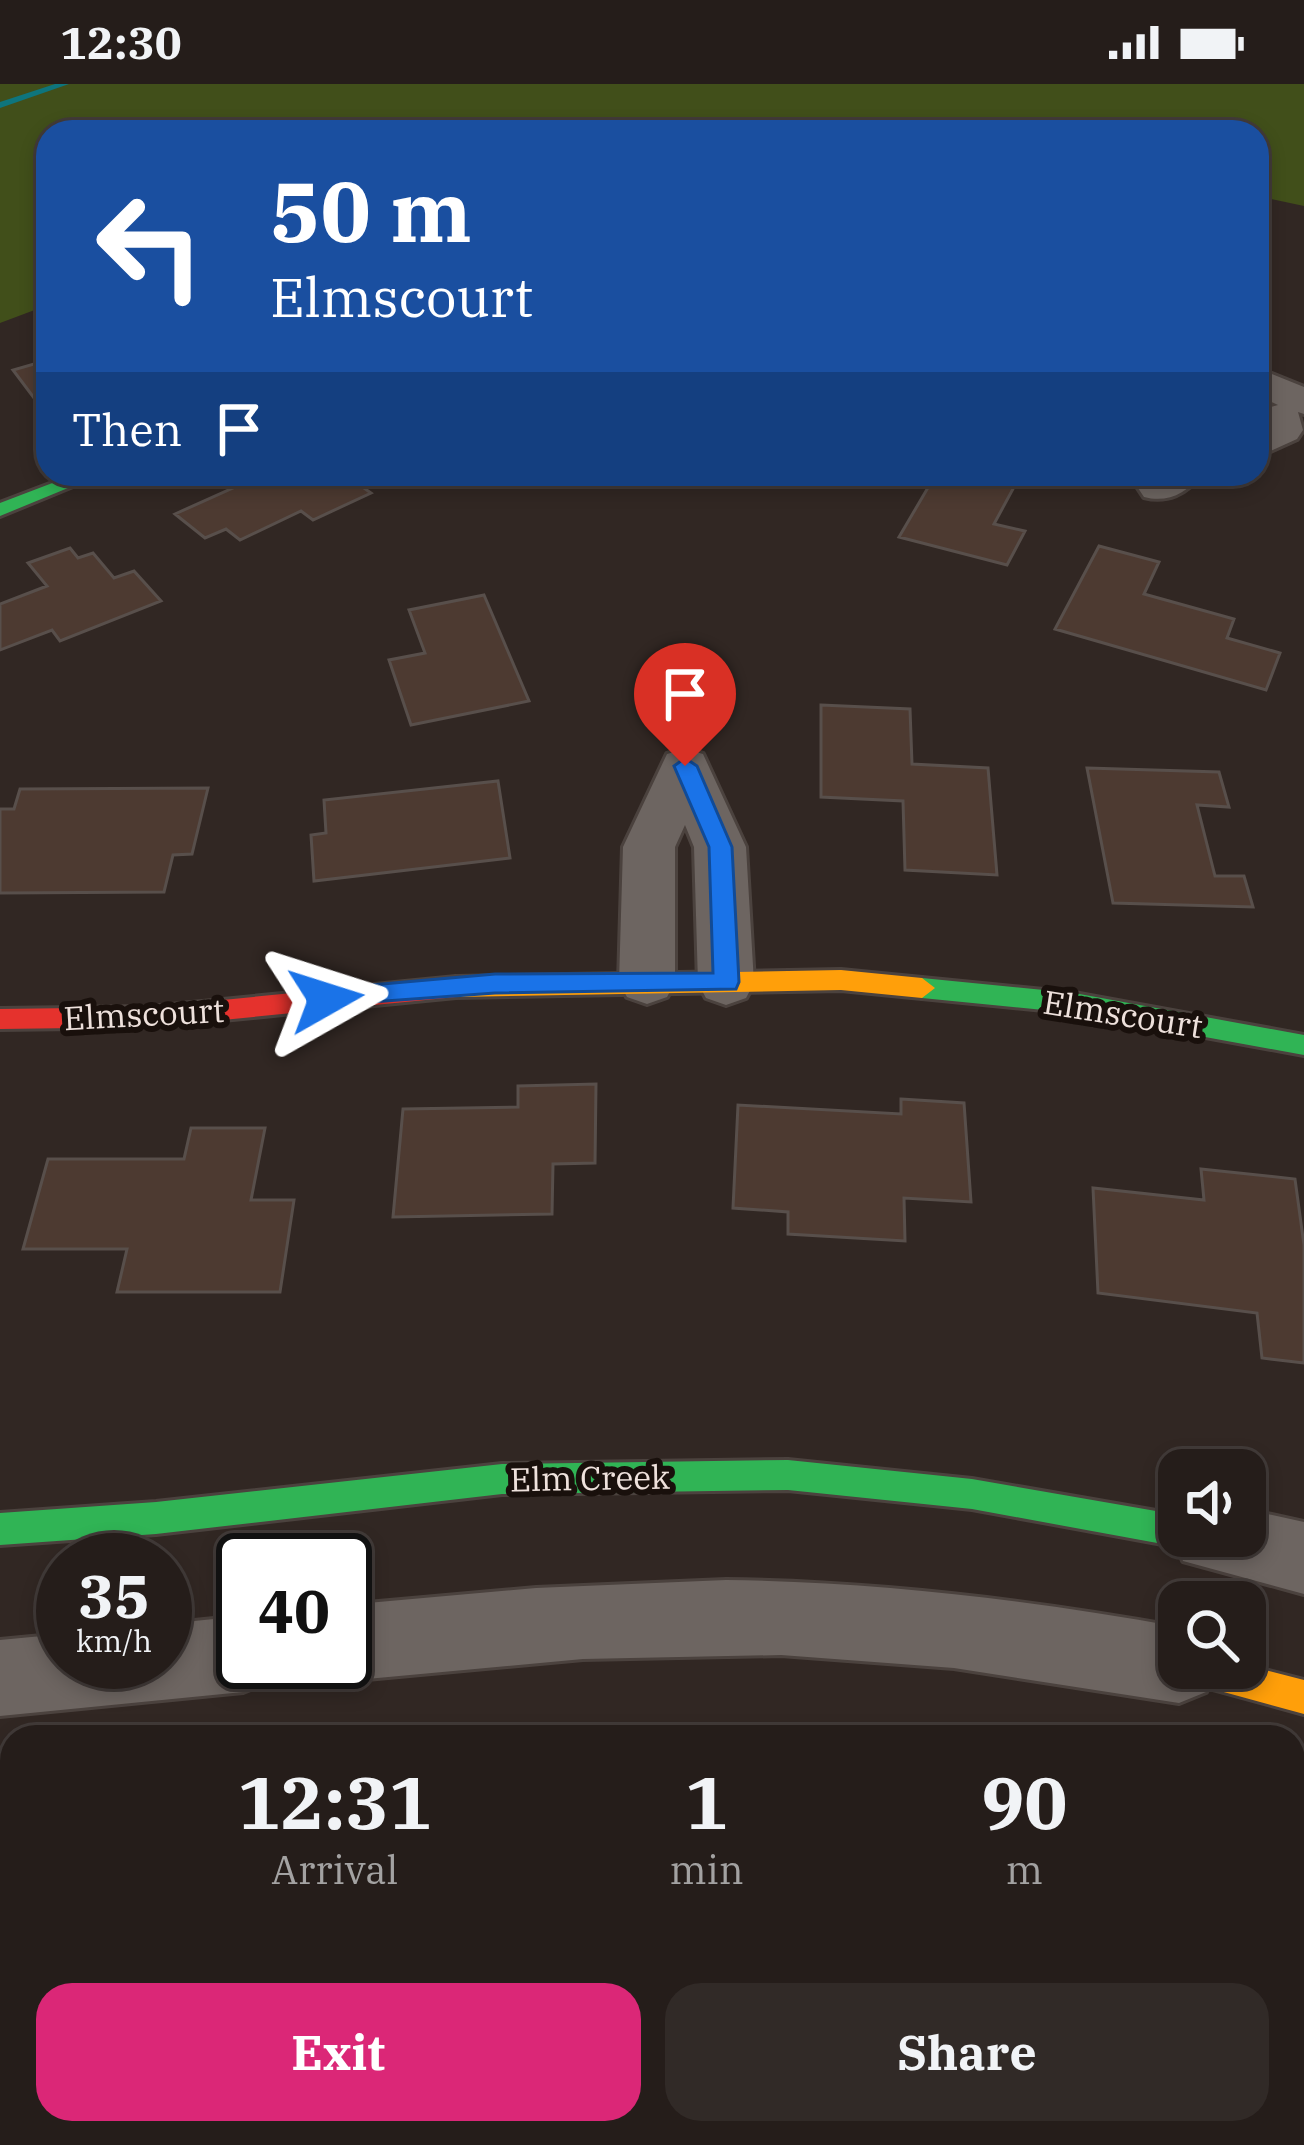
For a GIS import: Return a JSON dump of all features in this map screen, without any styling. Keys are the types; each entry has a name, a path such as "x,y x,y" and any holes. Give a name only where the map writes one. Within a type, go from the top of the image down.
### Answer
{"street":[{"path":"0,510 62,486"},
{"path":"647,982 649,847 685,766 721,847 727,982"},
{"name":"Elmscourt","path":"0,1019 151,1017 495,983 842,980 1074,1003 1304,1045"},
{"name":"Elm Creek","path":"0,1529 156,1518 502,1479 788,1475 972,1494 1158,1527"},
{"path":"1266,1549 1304,1558"},
{"path":"372,1640 493,1627 729,1617 945,1630 1158,1662"},
{"path":"0,1678 216,1657"},
{"path":"1266,1687 1304,1697"}],"green space":[{"path":"0,84 1304,84 1304,206 1269,199 1269,120 36,120 36,310 0,323"}],"building":[{"path":"36,363 36,401 13,370"},
{"path":"237,486 361,486 371,493 313,520 301,511 240,540 226,529 205,538 175,514"},
{"path":"929,486 1015,486 994,524 1025,531 1007,565 899,537"},
{"path":"1099,546 1159,562 1144,594 1234,619 1227,638 1280,653 1266,690 1055,629"},
{"path":"70,548 78,558 93,553 114,578 134,571 161,601 60,641 52,630 0,650 0,604 47,586 28,563"},
{"path":"484,595 529,701 411,725 389,660 425,653 409,610"},
{"path":"821,705 910,709 912,764 988,768 997,875 905,870 903,801 821,797"},
{"path":"1087,768 1219,772 1229,807 1197,805 1215,876 1244,876 1253,907 1113,903"},
{"path":"498,781 510,858 314,881 311,835 326,833 324,800"},
{"path":"208,788 192,854 173,855 164,892 0,893 0,809 14,809 20,789"},
{"path":"596,1084 595,1163 553,1164 552,1214 393,1217 403,1109 518,1107 518,1086"},
{"path":"901,1099 964,1103 971,1202 904,1198 905,1241 788,1234 788,1212 733,1208 738,1105 901,1114"},
{"path":"191,1128 265,1128 251,1200 294,1200 280,1292 117,1292 127,1249 23,1249 48,1159 184,1159"},
{"path":"1201,1169 1295,1179 1304,1245 1304,1363 1262,1358 1257,1313 1098,1293 1093,1188 1204,1200"}],"waterway":[{"path":"0,105 64,84"}],"traffic: fast":[{"path":"0,510 62,486"},
{"path":"922,988 1074,1003 1304,1045"},
{"path":"0,1529 156,1518 502,1479 788,1475 972,1494 1158,1527"}],"traffic: slow":[{"path":"456,987 841,980 922,988"},
{"path":"1266,1687 1304,1697"}],"traffic: jam":[{"path":"0,1019 151,1017 456,987"}],"route":[{"path":"326,999 495,983 727,982 721,847 685,766"}]}
